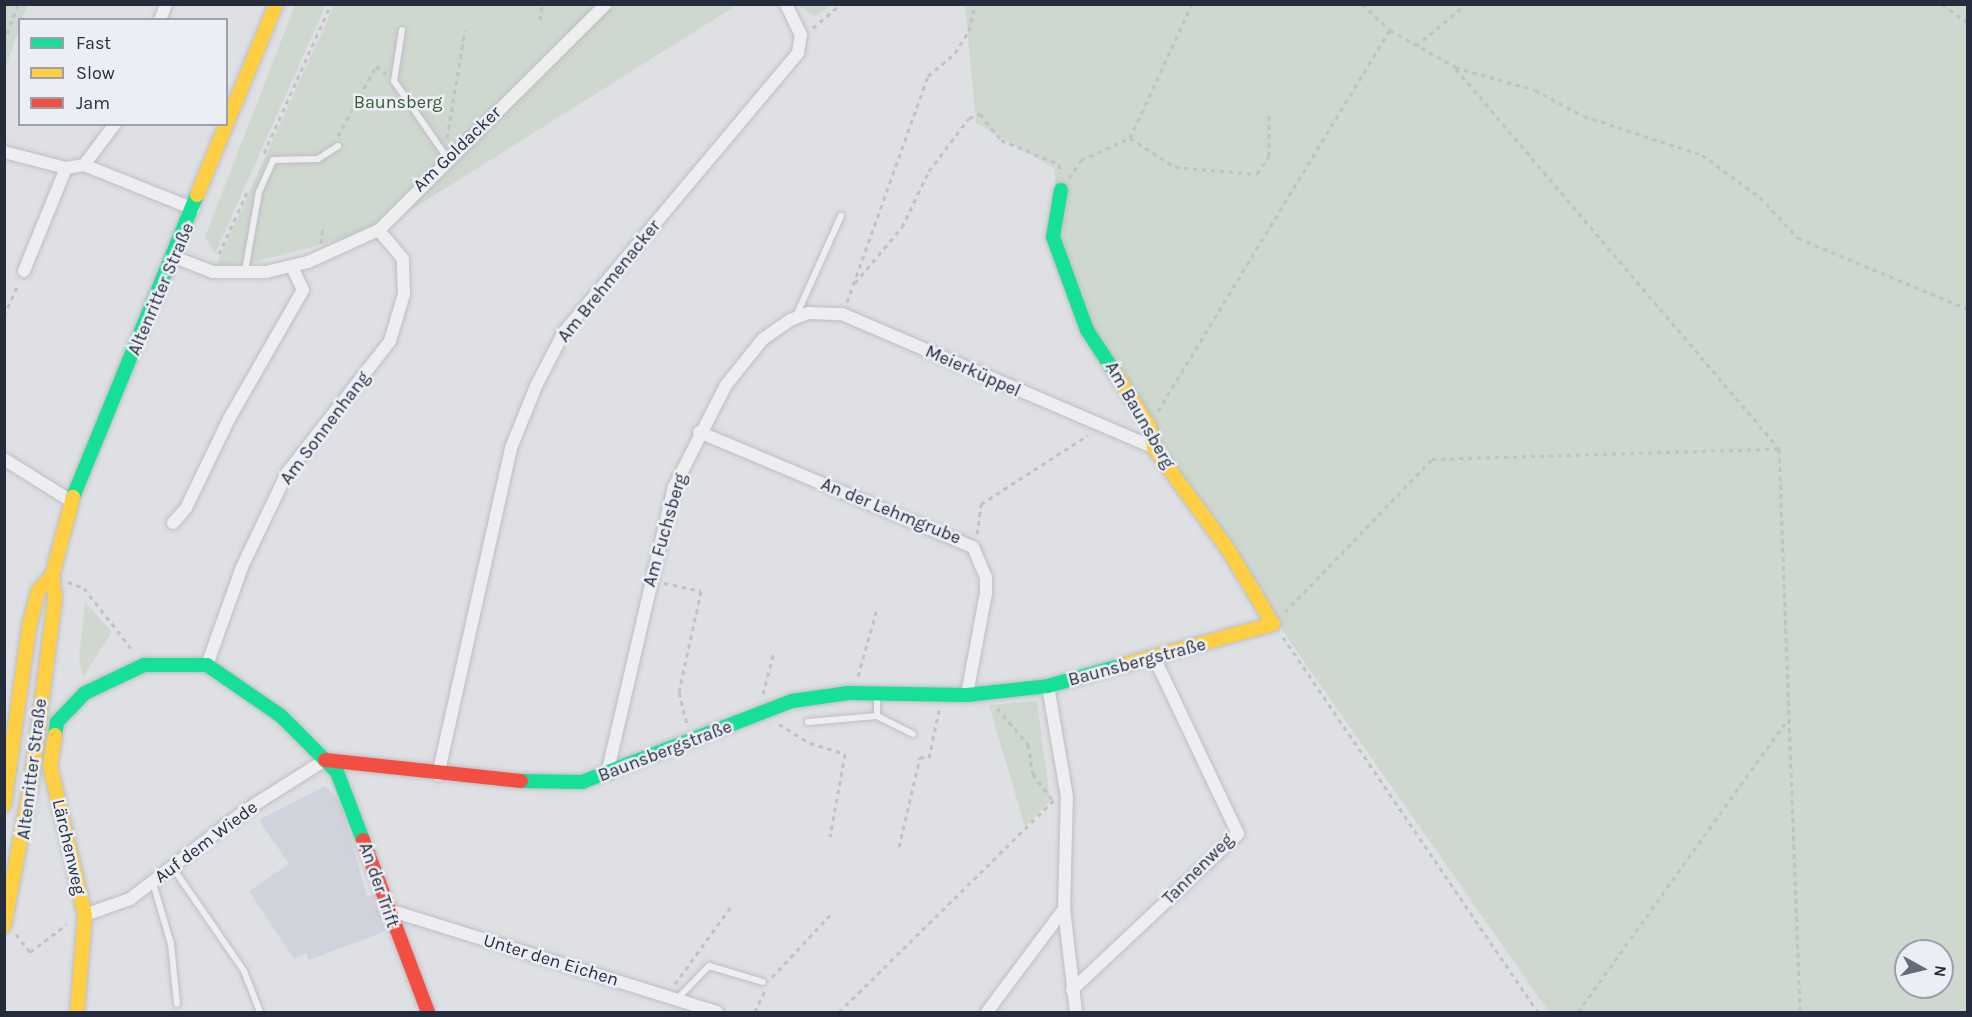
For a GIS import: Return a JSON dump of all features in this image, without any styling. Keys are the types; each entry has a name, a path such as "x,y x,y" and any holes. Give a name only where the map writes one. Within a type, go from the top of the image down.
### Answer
{"street":[{"name":"Altenritter Straße","path":"228,124 276,4"},
{"name":"Am Goldacker","path":"174,257 213,272 292,266 379,230 445,155 606,4"},
{"path":"786,4 801,35"},
{"name":"Am Brehmenacker","path":"438,775 511,448 536,386 564,332 798,53 801,35"},
{"path":"84,165 113,126"},
{"name":"Altenritter Straße","path":"9,929 55,597 52,576 71,501 227,126"},
{"path":"4,153 66,168 84,165 194,209"},
{"path":"24,271 66,168"},
{"name":"Am Baunsberg","path":"1061,190 1053,237 1067,286 1088,330 1149,426 1154,448 1229,550 1273,624"},
{"name":"Am Sonnenhang","path":"207,665 242,567 286,473 390,341 404,294 403,259 379,230"},
{"path":"173,523 186,508 229,419 303,290 292,266"},
{"name":"Meierküppel","path":"793,318 842,314 1100,427 1154,448"},
{"name":"Am Fuchsberg","path":"607,774 650,580 674,487 699,432 743,363 793,318"},
{"name":"An der Lehmgrube","path":"699,432 973,546 986,577 986,593 967,695"},
{"path":"4,459 71,501"},
{"name":"Altenritter Straße","path":"4,805 29,627 38,591 52,576"},
{"name":"Baunsbergstraße","path":"325,760 438,775 560,785 607,774 767,711 854,693 967,695 1047,686 1273,624"},
{"name":"Tannenweg","path":"1072,990 1238,834 1154,657"},
{"path":"144,665 207,665 281,716 325,760"},
{"name":"Lärchenweg","path":"78,1012 84,922 50,766 57,722 85,693 144,665"},
{"path":"1047,686 1067,797 1064,909 1076,1012"},
{"name":"Auf dem Wiede","path":"84,922 108,911 153,884 246,810 325,760"},
{"name":"An der Trift","path":"325,760 345,783 385,908 428,1012"},
{"name":"Unter den Eichen","path":"385,908 717,1012"},
{"path":"987,1012 1064,909"}],"lane":[{"path":"402,30 394,81 445,155"},
{"path":"245,271 259,192 273,160 318,159 338,147"},
{"path":"793,318 841,216"},
{"path":"877,692 877,716"},
{"path":"808,722 877,716 913,734"},
{"path":"4,852 21,855"},
{"path":"173,868 244,971 260,1012"},
{"path":"153,884 171,944 177,1004"},
{"path":"672,998 709,966 763,982"}],"path":[{"path":"4,42 18,4"},
{"path":"263,156 331,4"},
{"path":"540,20 542,4"},
{"path":"801,35 828,20 841,4"},
{"path":"842,314 928,76 964,38 975,4"},
{"path":"1061,190 1081,160 1130,138 1192,4"},
{"path":"1362,4 1390,30 1455,68 1535,90 1584,116 1702,155 1760,197 1798,237 1968,309"},
{"path":"1416,46 1466,4"},
{"path":"1942,4 1968,23"},
{"path":"1149,426 1390,30"},
{"path":"445,155 465,31"},
{"path":"338,147 336,140 376,66 394,81"},
{"path":"1455,68 1779,449 1786,722 1800,1012"},
{"path":"1130,138 1174,167 1257,174 1269,156 1269,111"},
{"path":"855,283 902,227 929,171 969,118 980,114 1000,140 1059,164 1061,190"},
{"path":"219,254 248,189"},
{"path":"4,316 24,271"},
{"path":"973,546 981,504 1100,427"},
{"path":"1538,1012 1349,728 1273,624 1432,459 1779,449"},
{"path":"52,576 84,588 144,665"},
{"path":"650,580 702,591 679,692 691,742"},
{"path":"854,693 877,609"},
{"path":"774,652 767,711 778,723 810,743 845,754 830,837"},
{"path":"993,692 997,708 1028,744 1033,774 1053,801"},
{"path":"899,847 920,757 929,758 939,693"},
{"path":"1578,1012 1786,722"},
{"path":"839,1012 1053,801 1067,797"},
{"path":"672,998 732,905"},
{"path":"755,1012 777,966 830,915"},
{"path":"9,929 30,952 65,925 84,922"}],"shaded area":[{"path":"325,786 341,802 367,897 375,895 386,931 309,960 306,953 294,959 249,891 289,864 259,820"}],"green space":[{"path":"4,5 27,5 23,18 18,18 18,31 5,69"},
{"path":"295,5 326,5 215,254 205,237"},
{"name":"Baunsberg","path":"334,5 737,5 379,230 213,272"},
{"path":"797,5 832,5 815,16"},
{"path":"965,5 1967,5 1967,1012 1549,1012 1129,411 1056,236 1055,169 976,123"},
{"path":"85,602 112,632 83,677 79,658"},
{"path":"1037,701 1050,801 1025,827 989,705"}],"traffic: fast":[{"path":"1061,190 1053,237 1087,330 1115,373"},
{"path":"73,497 197,195"},
{"path":"521,781 582,782 792,701 848,693 967,695 1048,686 1127,664"},
{"path":"55,735 57,722 85,693 144,665 207,665 281,716 337,772 363,840"}],"traffic: slow":[{"path":"228,120 276,4"},
{"path":"197,195 226,126"},
{"path":"1115,373 1149,426 1154,448 1229,551 1273,624 1127,664"},
{"path":"4,926 31,783 55,597 52,576 73,497"},
{"path":"4,805 29,627 38,591 52,576"},
{"path":"55,735 50,766 85,915 77,1012"}],"traffic: jam":[{"path":"325,760 521,781"},
{"path":"363,840 428,1012"}]}
